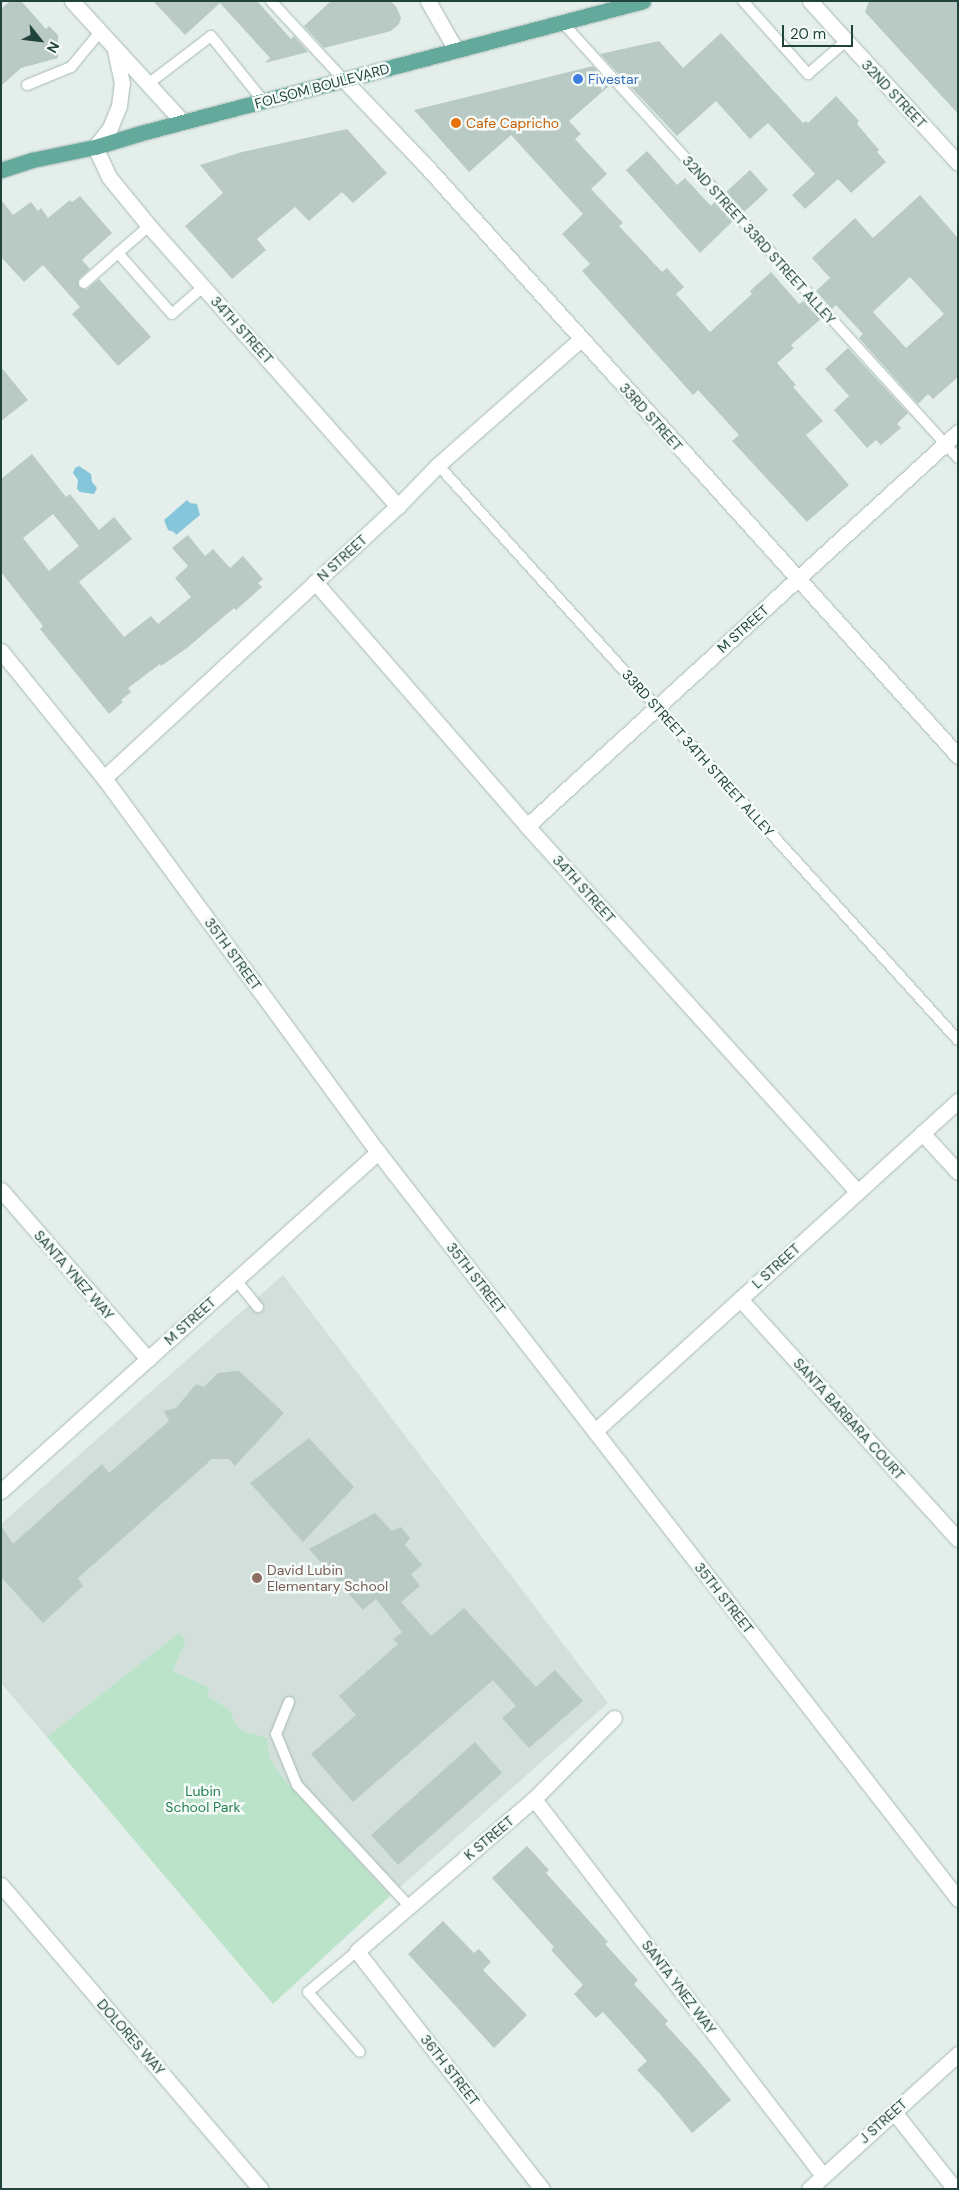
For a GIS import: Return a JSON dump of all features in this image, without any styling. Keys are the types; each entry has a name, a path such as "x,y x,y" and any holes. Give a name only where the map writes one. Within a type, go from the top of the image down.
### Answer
{"main road":[{"name":"FOLSOM BOULEVARD","path":"1,170 32,160 95,147 641,1"}],"street":[{"path":"72,1 184,122"},
{"path":"428,1 456,50"},
{"name":"32ND STREET","path":"810,1 956,159"},
{"path":"95,147 110,128 119,106 122,83 115,47"},
{"name":"33RD STREET","path":"344,80 425,165 958,756"},
{"name":"34TH STREET","path":"95,147 109,177 149,226 398,506"},
{"name":"N STREET","path":"104,778 398,506 438,465 581,339"},
{"name":"M STREET","path":"527,826 958,432"},
{"name":"34TH STREET","path":"315,582 527,826 858,1192"},
{"name":"35TH STREET","path":"1,651 104,778 378,1152 958,1899"},
{"name":"L STREET","path":"595,1431 958,1101"},
{"path":"922,1133 958,1172"},
{"name":"M STREET","path":"1,1491 378,1152"},
{"name":"SANTA YNEZ WAY","path":"1,1190 148,1359"},
{"name":"SANTA BARBARA COURT","path":"740,1299 958,1539"},
{"name":"K STREET","path":"357,1951 534,1799 614,1718"},
{"name":"SANTA YNEZ WAY","path":"534,1799 823,2176"},
{"name":"DOLORES WAY","path":"1,1885 261,2189"},
{"name":"36TH STREET","path":"357,1951 542,2189"},
{"name":"J STREET","path":"809,2189 958,2054"},
{"path":"894,2112 955,2189"}],"lane":[{"path":"743,1 808,74 846,41"},
{"path":"278,4 344,80"},
{"name":"32ND STREET 33RD STREET ALLEY","path":"562,22 958,458"},
{"path":"27,85 71,67 100,32"},
{"path":"148,84 211,36 264,102"},
{"path":"84,283 149,226"},
{"path":"118,253 172,314 203,287"},
{"name":"33RD STREET 34TH STREET ALLEY","path":"438,465 958,1040"},
{"path":"236,1280 258,1307"},
{"path":"289,1702 276,1734 296,1785 409,1906"},
{"path":"357,1951 308,1992 360,2052"}],"shaded area":[{"name":"David Lubin Elementary School","path":"283,1275 608,1703 390,1896 281,1776 270,1758 267,1738 243,1731 237,1726 229,1709 207,1696 210,1688 173,1671 186,1640 179,1633 47,1737 1,1683 1,1524"}],"green space":[{"name":"Lubin School Park","path":"179,1633 186,1640 173,1671 210,1688 207,1696 229,1709 237,1726 243,1731 267,1738 270,1758 281,1776 390,1896 273,2004 47,1737"}],"water":[{"path":"79,466 91,474 92,482 97,488 94,494 80,492 77,489 78,480 73,473 75,468"},
{"path":"187,500 190,503 197,504 200,515 176,535 168,530 164,520"}],"building":[{"path":"10,1 21,1 46,29 49,26 58,35 58,58 21,68 1,86 1,9"},
{"path":"153,1 257,1 291,39 294,36 308,52 265,63 270,58 220,3 185,35"},
{"path":"331,1 391,1 397,8 401,18 399,24 391,31 324,48 304,26"},
{"path":"869,1 958,1 958,114 865,12"},
{"path":"721,33 803,123 806,121 808,123 836,96 859,121 857,124 879,150 877,152 886,162 851,193 838,179 805,209 792,195 815,174 768,123 750,139 716,101 677,136 600,54 659,41 683,68"},
{"path":"593,66 610,85 569,121 581,134 575,139 607,174 591,189 623,223 619,226 662,272 667,268 684,287 676,294 710,332 752,294 750,291 771,272 799,304 805,300 822,318 791,345 794,348 777,363 796,385 793,387 823,421 806,435 849,485 807,522 732,441 739,435 698,390 693,395 582,271 590,264 562,234 583,214 511,135 469,172 414,110"},
{"path":"347,129 387,173 353,203 342,192 309,221 295,207 257,239 266,250 232,279 185,226 223,193 200,165 242,152"},
{"path":"647,151 677,185 685,178 711,206 715,201 733,221 700,253 626,170"},
{"path":"750,170 768,190 744,212 726,192"},
{"path":"920,195 958,238 958,377 933,399 928,394 918,404 859,338 863,334 836,305 832,309 816,291 830,278 812,258 855,218 873,238","holes":["910,277 944,314 906,348 873,312"]},
{"path":"80,196 112,233 82,260 90,269 78,280 79,287 86,290 99,279 151,337 118,366 72,314 80,307 43,265 24,282 1,257 1,200 13,215 31,202 38,211 41,208 48,218 70,200 72,202"},
{"path":"848,348 908,413 897,424 901,428 881,445 876,440 867,448 834,410 849,396 825,369"},
{"path":"1,367 28,400 1,421"},
{"path":"32,454 66,497 70,494 99,530 114,517 132,539 79,582 124,637 151,616 158,624 191,597 175,578 188,566 172,548 188,535 205,556 213,549 230,568 243,556 263,579 258,583 262,587 187,648 161,666 160,664 128,688 131,692 109,714 40,629 43,626 1,572 1,479","holes":["53,514 79,546 49,571 23,538"]},
{"path":"239,1371 284,1413 235,1466 229,1459 212,1459 78,1578 83,1586 43,1623 1,1577 1,1526 13,1544 102,1464 109,1473 169,1421 164,1411 176,1408 196,1384 204,1387 218,1373"},
{"path":"309,1438 354,1487 303,1542 250,1483"},
{"path":"375,1513 392,1531 401,1527 410,1538 405,1545 422,1565 411,1574 420,1586 401,1602 431,1636 464,1608 536,1687 555,1670 583,1701 529,1748 502,1718 516,1706 493,1680 353,1802 311,1754 356,1715 339,1696 398,1644 393,1639 402,1632 376,1599 363,1610 309,1549"},
{"path":"475,1742 502,1773 398,1865 371,1835"},
{"path":"527,1846 549,1870 546,1873 608,1942 605,1944 638,1980 634,1984 668,2021 665,2024 731,2100 692,2133 660,2094 637,2070 647,2061 603,2012 596,2018 574,1994 583,1985 551,1950 554,1947 492,1878"},
{"path":"443,1921 474,1953 479,1949 491,1962 483,1970 527,2015 494,2048 408,1954"}],"place":[{"name":"Fivestar","path":"578,79"},
{"name":"Cafe Capricho","path":"456,123"},
{"name":"David Lubin Elementary School","path":"257,1578"}]}
